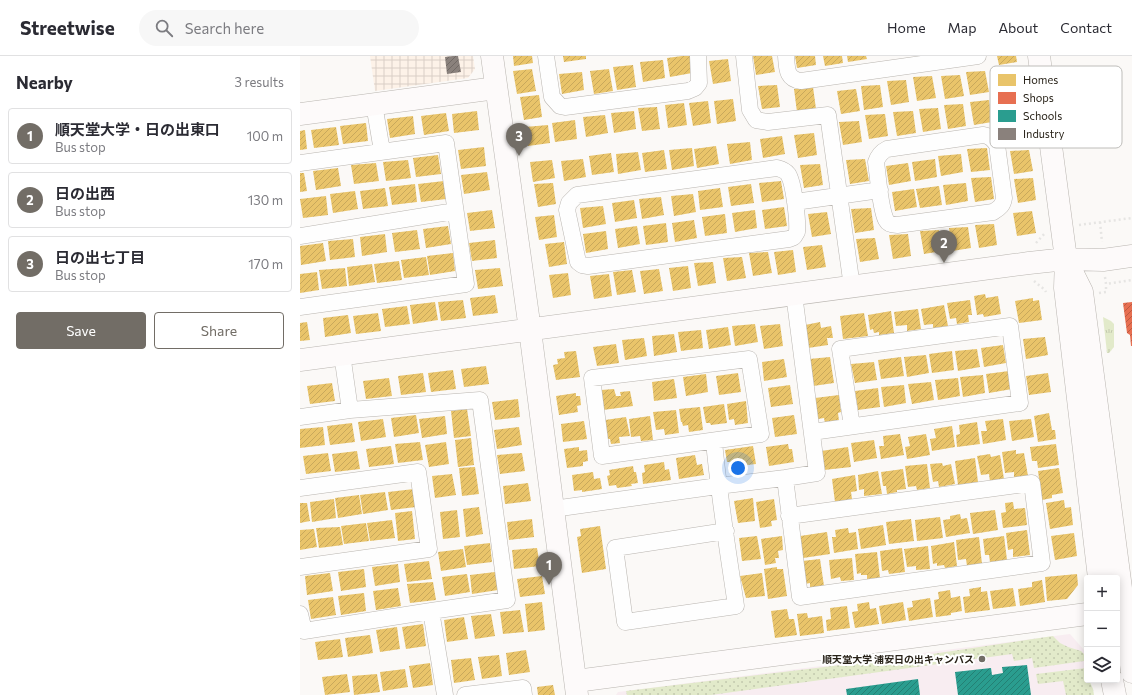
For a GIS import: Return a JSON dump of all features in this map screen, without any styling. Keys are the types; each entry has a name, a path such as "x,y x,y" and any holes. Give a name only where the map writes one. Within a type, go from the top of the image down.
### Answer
{"street":[{"path":"492,56 577,688 1084,614"},
{"path":"546,56 552,97 560,106 565,107 688,91 695,88 699,83 698,56"},
{"path":"744,56 750,110 756,120 768,122 828,115 852,287"},
{"path":"786,56 790,76 795,80 801,81 978,56"},
{"path":"1039,56 1040,66"},
{"path":"300,114 496,88"},
{"path":"374,104 382,151"},
{"path":"990,137 983,135 882,151 876,162 886,221 897,225 993,212 998,209 1003,203 1004,198 997,148"},
{"path":"300,163 446,143 466,284 300,307"},
{"path":"1051,148 1066,259 1065,288 1098,575"},
{"path":"777,168 787,173 790,179 795,202 797,232 794,237 789,239 588,266 582,265 578,262 567,210 569,204 577,195 777,168"},
{"path":"795,202 880,190"},
{"path":"300,236 455,211"},
{"path":"1066,259 1102,245 1132,241"},
{"path":"300,360 1066,259 1104,260 1132,256"},
{"path":"1066,259 1082,292 1132,672"},
{"path":"552,509 817,473 794,294"},
{"path":"812,432 1020,404 1010,326 840,348 852,426"},
{"path":"342,354 350,410"},
{"path":"749,359 761,434 714,441 602,456 592,378 749,359"},
{"path":"300,417 350,410 480,400 507,600 304,631 300,614"},
{"path":"714,441 718,486 726,531 736,606 625,622 615,548 726,531"},
{"path":"300,488 418,472 429,549 300,567"},
{"path":"785,478 789,516 800,597 1042,563 1032,483 789,516"},
{"path":"432,611 445,695"},
{"path":"1112,683 1114,695"},
{"path":"465,695 523,688 524,695"}],"path":[{"path":"1100,222 1102,245"}],"shaded area":[{"path":"370,56 473,56 475,69 468,78 375,91"},
{"name":"順天堂大学 浦安日の出キャンパス","path":"1070,634 1084,650 1084,683 1088,683 1091,695 616,695 618,692"}],"green space":[{"path":"1103,317 1114,324 1114,347 1109,353 1107,353"},
{"path":"1053,636 1060,643 1081,651 1084,654 1084,661 1034,668 1032,658 1014,661 1012,654 711,695 627,695 626,691 932,654"},
{"path":"1084,668 1084,683 1090,683 1094,695 1066,695 1063,681 1038,684 1036,674"}],"building: Homes":[{"path":"513,56 532,56 533,63 514,66"},
{"path":"563,56 586,56 586,59 564,62"},
{"path":"690,56 692,73 670,77 667,58"},
{"path":"753,56 772,56 775,72 756,75"},
{"path":"795,56 815,56 816,65 797,68"},
{"path":"823,56 842,56 843,63 825,66"},
{"path":"847,56 866,56 867,59 848,62"},
{"path":"997,56 1016,56 1017,62 999,65"},
{"path":"728,59 731,81 713,84 709,61"},
{"path":"663,60 665,78 643,82 640,62"},
{"path":"633,65 636,87 617,90 613,67"},
{"path":"532,69 536,91 517,94 513,71"},
{"path":"609,69 613,91 594,94 590,71"},
{"path":"985,71 989,92 970,95 966,72"},
{"path":"582,72 584,90 562,94 559,74"},
{"path":"960,75 964,96 945,99 941,76"},
{"path":"932,76 936,98 917,101 913,77"},
{"path":"906,80 909,102 891,105 887,81"},
{"path":"777,85 780,107 762,109 758,86"},
{"path":"880,85 883,107 864,110 861,86"},
{"path":"813,87 816,109 797,112 794,89"},
{"path":"856,89 860,111 841,114 837,91"},
{"path":"539,95 542,117 524,120 520,97"},
{"path":"733,99 736,121 717,124 714,101"},
{"path":"989,100 990,122 974,125 970,102"},
{"path":"708,101 711,123 693,126 689,103"},
{"path":"684,103 687,125 668,128 665,105"},
{"path":"963,104 966,126 948,129 944,105"},
{"path":"657,107 660,129 642,131 638,108"},
{"path":"938,108 941,129 923,132 919,109"},
{"path":"477,111 479,130 454,133 452,114"},
{"path":"634,111 636,129 614,133 611,113"},
{"path":"913,111 916,133 897,136 893,112"},
{"path":"446,113 449,131 424,135 421,116"},
{"path":"885,114 888,136 869,139 865,115"},
{"path":"605,115 608,133 586,137 583,117"},
{"path":"413,116 415,134 390,138 387,119"},
{"path":"575,120 577,139 555,142 552,123"},
{"path":"859,121 862,142 843,145 839,122"},
{"path":"366,123 368,141 343,144 340,126"},
{"path":"548,125 550,143 528,146 525,127"},
{"path":"336,127 339,145 314,148 311,130"},
{"path":"305,130 307,149 300,150 300,131"},
{"path":"814,133 817,155 798,158 794,135"},
{"path":"782,136 785,154 763,158 760,139"},
{"path":"750,142 752,160 730,164 727,144"},
{"path":"716,146 719,164 697,168 694,149"},
{"path":"484,147 486,166 461,169 458,150"},
{"path":"692,148 694,166 672,170 669,150"},
{"path":"987,148 990,170 971,172 967,149"},
{"path":"664,150 667,169 645,172 642,153"},
{"path":"1029,150 1033,171 1014,174 1010,151"},
{"path":"638,152 641,170 618,174 616,154"},
{"path":"611,153 614,172 592,175 589,156"},
{"path":"961,154 963,172 941,176 938,156"},
{"path":"438,155 441,174 416,177 413,158"},
{"path":"583,159 586,177 564,181 561,161"},
{"path":"865,159 869,181 850,184 846,160"},
{"path":"935,159 937,177 915,181 912,162"},
{"path":"408,160 411,178 386,181 383,162"},
{"path":"552,160 555,178 533,182 530,162"},
{"path":"376,163 379,181 354,184 351,165"},
{"path":"908,163 911,181 889,185 886,166"},
{"path":"820,164 823,185 804,188 800,165"},
{"path":"338,168 341,186 316,190 313,171"},
{"path":"487,172 490,190 464,194 461,175"},
{"path":"300,173 304,173 307,191 300,192"},
{"path":"991,177 994,199 975,202 971,178"},
{"path":"1033,178 1036,200 1018,203 1014,179"},
{"path":"444,181 446,199 421,202 418,184"},
{"path":"781,181 784,199 762,202 759,183"},
{"path":"553,183 556,204 538,207 534,184"},
{"path":"966,183 968,201 946,205 943,185"},
{"path":"415,184 417,202 392,205 389,187"},
{"path":"751,184 754,203 731,206 728,187"},
{"path":"939,186 942,205 920,208 916,189"},
{"path":"385,188 388,206 363,209 360,191"},
{"path":"720,188 723,207 700,210 698,191"},
{"path":"914,189 917,207 895,211 892,192"},
{"path":"355,191 358,209 333,213 330,194"},
{"path":"693,194 696,212 674,216 671,196"},
{"path":"326,196 328,215 303,218 300,199"},
{"path":"661,197 664,215 642,219 639,199"},
{"path":"634,200 637,218 615,222 612,203"},
{"path":"603,206 606,224 583,228 580,208"},
{"path":"784,207 787,226 765,229 762,210"},
{"path":"871,208 874,230 855,233 851,209"},
{"path":"492,210 495,228 470,231 467,213"},
{"path":"755,210 757,228 735,232 732,213"},
{"path":"1032,211 1036,233 1017,236 1013,213"},
{"path":"827,212 831,234 812,237 808,214"},
{"path":"725,214 727,233 705,236 702,217"},
{"path":"554,215 557,237 539,240 535,217"},
{"path":"694,220 697,238 675,242 672,223"},
{"path":"666,223 668,242 646,245 643,226"},
{"path":"994,224 997,245 979,248 975,225"},
{"path":"448,226 451,244 426,248 423,229"},
{"path":"637,226 640,244 618,248 615,229"},
{"path":"968,227 971,248 952,251 949,228"},
{"path":"417,230 420,249 395,252 392,233"},
{"path":"939,230 942,251 924,254 920,231"},
{"path":"606,231 608,249 586,253 583,234"},
{"path":"385,234 387,252 362,256 360,237"},
{"path":"908,234 911,256 893,259 889,235"},
{"path":"875,238 879,259 860,262 856,239"},
{"path":"353,239 355,257 330,260 328,241"},
{"path":"495,240 497,258 472,261 469,243"},
{"path":"564,242 567,264 549,267 545,244"},
{"path":"323,243 326,261 301,265 300,246"},
{"path":"822,245 826,267 807,270 803,247"},
{"path":"793,250 796,272 778,275 774,252"},
{"path":"768,252 772,273 753,276 749,253"},
{"path":"453,253 455,271 430,275 427,256"},
{"path":"426,257 429,275 404,278 401,260"},
{"path":"742,257 746,278 727,281 723,258"},
{"path":"399,261 402,280 377,283 374,264"},
{"path":"713,262 716,283 698,286 694,263"},
{"path":"372,264 375,282 349,286 347,267"},
{"path":"688,266 691,288 673,291 669,268"},
{"path":"345,268 347,286 322,289 319,270"},
{"path":"500,268 503,286 478,289 475,270"},
{"path":"659,269 663,291 644,294 640,271"},
{"path":"632,270 636,292 617,295 613,272"},
{"path":"317,272 319,290 300,293 300,274"},
{"path":"568,273 571,295 553,298 549,275"},
{"path":"609,274 612,296 594,299 590,276"},
{"path":"985,294 986,298 998,296 1001,314 984,317 983,314 977,315 974,296"},
{"path":"495,295 498,313 473,316 470,298"},
{"path":"1033,298 1033,301 1039,300 1042,320 1019,323 1015,301"},
{"path":"463,300 466,318 441,321 438,302"},
{"path":"970,300 972,315 968,315 969,322 957,324 956,318 950,319 947,303"},
{"path":"435,302 438,320 413,324 410,305"},
{"path":"944,305 948,326 933,328 933,324 924,325 921,309"},
{"path":"407,306 410,324 385,327 382,309"},
{"path":"918,309 921,329 907,331 907,325 896,326 894,312"},
{"path":"891,311 894,333 879,335 879,332 874,333 873,329 870,330 868,315"},
{"path":"378,313 381,331 356,334 353,316"},
{"path":"864,313 868,336 843,339 840,316"},
{"path":"348,315 351,333 325,337 323,318"},
{"path":"307,322 310,340 300,341 300,323"},
{"path":"820,322 821,328 831,326 833,338 827,338 828,345 808,348 805,325"},
{"path":"755,324 758,342 735,346 732,326"},
{"path":"780,324 783,346 764,349 760,326"},
{"path":"728,327 731,345 709,349 706,330"},
{"path":"701,330 703,348 681,351 678,332"},
{"path":"674,334 677,352 654,356 652,336"},
{"path":"1045,337 1048,355 1026,359 1023,339"},
{"path":"644,338 647,356 625,360 622,340"},
{"path":"616,344 619,363 597,366 593,347"},
{"path":"1003,345 1006,363 984,367 981,348"},
{"path":"977,349 980,367 958,371 955,351"},
{"path":"576,351 580,377 556,380 553,365 558,364 557,359 565,358 564,352"},
{"path":"952,351 954,370 932,373 929,354"},
{"path":"926,355 929,373 907,377 904,357"},
{"path":"830,357 834,383 813,386 809,359"},
{"path":"901,357 904,376 881,379 878,360"},
{"path":"784,359 787,377 764,381 762,362"},
{"path":"874,362 877,380 855,383 851,364"},
{"path":"486,366 489,384 464,387 461,369"},
{"path":"453,370 456,389 431,392 428,373"},
{"path":"1009,371 1012,389 989,393 986,374"},
{"path":"423,373 426,392 401,395 398,376"},
{"path":"738,373 741,392 719,395 716,376"},
{"path":"1048,373 1051,392 1029,395 1026,376"},
{"path":"706,374 708,392 686,396 683,377"},
{"path":"983,375 985,393 963,397 960,377"},
{"path":"389,378 392,396 366,399 363,381"},
{"path":"958,378 960,396 938,400 935,380"},
{"path":"674,379 677,398 654,401 652,382"},
{"path":"931,382 934,400 912,404 908,384"},
{"path":"332,383 335,401 310,404 307,386"},
{"path":"790,385 793,404 771,407 768,388"},
{"path":"904,385 906,403 884,407 881,387"},
{"path":"878,388 880,407 858,410 855,391"},
{"path":"614,389 616,396 621,396 620,392 630,391 633,406 603,410 601,390"},
{"path":"576,393 576,396 580,396 581,405 577,406 578,412 559,415 556,396"},
{"path":"839,395 841,412 838,413 839,421 825,423 824,418 818,419 815,398"},
{"path":"518,399 520,417 495,420 492,402"},
{"path":"746,401 748,423 735,425 734,419 729,420 727,404"},
{"path":"724,404 727,423 711,425 710,423 706,423 703,407"},
{"path":"700,407 703,430 689,432 688,425 683,426 681,422 679,409"},
{"path":"467,409 471,436 454,438 451,411"},
{"path":"676,410 679,433 665,435 664,429 656,430 653,412"},
{"path":"1049,413 1052,430 1055,430 1056,439 1038,442 1034,416"},
{"path":"416,415 419,433 394,437 391,418"},
{"path":"794,415 797,434 775,437 772,418"},
{"path":"445,416 447,434 422,438 419,419"},
{"path":"650,416 653,440 641,441 640,436 631,437 629,419"},
{"path":"626,417 630,436 619,437 620,443 611,444 610,439 608,439 605,420"},
{"path":"383,419 386,437 361,441 358,422"},
{"path":"1003,419 1006,440 983,444 981,431 987,431 985,421"},
{"path":"1031,419 1034,437 1012,441 1009,421"},
{"path":"584,421 587,439 563,442 561,424"},
{"path":"977,422 980,444 957,447 956,435 960,434 959,425"},
{"path":"352,423 355,442 330,445 327,426"},
{"path":"952,426 955,447 932,451 930,439 936,438 934,429"},
{"path":"323,427 325,445 300,448 300,429"},
{"path":"519,427 522,445 497,449 494,430"},
{"path":"900,434 904,455 881,459 879,446 884,446 883,436"},
{"path":"926,434 930,455 907,459 905,447 910,446 908,437"},
{"path":"471,438 474,465 458,467 455,440"},
{"path":"874,440 877,458 854,462 851,443"},
{"path":"420,442 423,460 398,463 395,444"},
{"path":"446,442 449,464 429,467 425,445"},
{"path":"788,444 789,449 792,449 794,462 769,466 766,447"},
{"path":"1056,444 1059,465 1038,468 1037,461 1032,461 1030,447"},
{"path":"391,446 394,464 369,467 366,449"},
{"path":"753,446 756,464 731,467 730,462 727,462 725,450"},
{"path":"579,447 579,451 587,450 588,461 583,462 583,466 567,468 564,449"},
{"path":"848,447 851,467 824,470 821,451"},
{"path":"1016,450 1016,454 1024,453 1028,476 1014,478 1014,472 1005,473 1002,452"},
{"path":"357,451 360,469 335,472 332,454"},
{"path":"328,453 331,471 306,474 303,456"},
{"path":"522,453 525,471 500,474 497,455"},
{"path":"990,454 991,457 1000,455 1004,479 990,482 989,474 981,475 977,456"},
{"path":"695,455 697,465 702,464 704,475 679,479 676,458"},
{"path":"975,458 978,482 958,485 955,461"},
{"path":"664,462 665,470 669,469 671,480 643,484 642,473 645,472 644,465"},
{"path":"942,463 943,466 951,464 955,484 939,487 938,481 933,482 930,464"},
{"path":"927,464 930,488 917,490 916,486 908,487 905,466"},
{"path":"633,466 638,483 631,484 632,486 617,488 616,485 609,486 607,476 610,475 609,470"},
{"path":"475,467 479,494 462,496 459,468"},
{"path":"1059,468 1063,493 1052,495 1052,498 1042,500 1038,471"},
{"path":"903,469 906,489 897,490 897,492 887,494 886,486 883,486 881,472"},
{"path":"878,471 882,494 864,496 864,489 859,490 858,475"},
{"path":"593,472 594,479 600,478 602,489 582,492 582,490 574,491 572,475"},
{"path":"452,474 456,495 435,498 432,476"},
{"path":"855,475 857,491 851,492 852,499 835,502 832,479"},
{"path":"528,483 531,501 505,504 503,486"},
{"path":"414,489 416,507 391,510 388,492"},
{"path":"385,492 388,510 363,514 360,495"},
{"path":"359,495 362,514 338,518 335,498"},
{"path":"753,498 755,521 738,523 734,501"},
{"path":"334,499 336,518 312,522 310,502"},
{"path":"774,499 777,520 771,521 772,526 760,528 756,502"},
{"path":"1064,500 1065,508 1071,507 1073,525 1050,529 1046,503"},
{"path":"1013,502 1014,509 1025,508 1027,525 1003,528 1001,513 1006,512 1005,503"},
{"path":"300,503 307,503 310,521 300,523"},
{"path":"479,507 483,534 466,537 463,509"},
{"path":"457,510 460,537 443,539 440,512"},
{"path":"995,510 998,530 973,534 970,513"},
{"path":"412,511 415,539 398,541 395,513"},
{"path":"960,514 961,519 967,518 970,533 946,537 943,520 950,519 950,516"},
{"path":"940,517 943,538 917,541 915,520"},
{"path":"532,519 534,537 509,540 507,522"},
{"path":"911,519 914,541 889,544 886,522"},
{"path":"392,520 395,538 370,541 367,523"},
{"path":"366,523 369,541 344,544 341,526"},
{"path":"883,525 886,545 861,549 858,529"},
{"path":"600,526 606,569 582,573 577,537 581,536 580,529"},
{"path":"340,527 343,545 319,548 316,528"},
{"path":"848,528 849,533 856,532 858,549 834,553 832,537 836,537 835,530"},
{"path":"314,529 317,547 300,550 300,530"},
{"path":"1027,530 1030,555 1013,557 1013,549 1008,550 1006,533"},
{"path":"827,532 830,554 803,558 800,536"},
{"path":"1074,533 1077,556 1055,560 1051,536"},
{"path":"757,536 761,559 742,561 739,538"},
{"path":"782,536 783,550 778,551 779,558 775,558 776,563 765,565 761,539"},
{"path":"1004,536 1007,560 990,562 989,555 985,555 983,539"},
{"path":"979,537 982,564 967,566 966,559 958,560 956,540"},
{"path":"954,542 957,566 945,568 944,565 937,566 937,563 933,564 931,546"},
{"path":"490,543 492,562 467,565 464,546"},
{"path":"928,546 930,569 916,570 916,566 907,567 904,549"},
{"path":"537,548 540,566 514,569 512,550"},
{"path":"902,548 905,572 889,574 888,570 882,571 880,551"},
{"path":"463,549 466,567 441,571 438,552"},
{"path":"877,552 880,578 867,579 867,575 861,575 861,573 857,574 855,554"},
{"path":"852,558 854,580 841,581 840,577 831,579 829,560"},
{"path":"820,559 824,586 810,588 810,583 805,584 802,561"},
{"path":"429,561 432,579 407,582 404,564"},
{"path":"398,564 400,582 375,586 372,567"},
{"path":"777,567 777,569 783,569 787,596 768,599 764,569"},
{"path":"364,569 366,587 341,591 338,572"},
{"path":"495,572 498,590 472,594 470,575"},
{"path":"330,573 333,591 307,595 305,576"},
{"path":"762,573 765,596 746,598 740,576"},
{"path":"467,574 470,592 445,596 442,577"},
{"path":"1077,574 1078,585 1067,599 1047,601 1045,577"},
{"path":"542,576 545,594 520,597 517,579"},
{"path":"1042,580 1045,602 1020,606 1018,589 1032,587 1032,582"},
{"path":"433,582 436,600 410,603 407,584"},
{"path":"981,587 981,592 987,591 990,610 965,613 963,597 970,596 969,589"},
{"path":"398,588 401,606 376,610 373,591"},
{"path":"1013,588 1016,606 993,609 990,591"},
{"path":"950,590 951,598 960,596 962,611 951,613 951,615 936,617 934,600 939,599 938,592"},
{"path":"364,593 366,611 341,615 338,596"},
{"path":"333,597 336,615 311,619 308,600"},
{"path":"930,598 933,617 909,621 907,608 913,607 912,601"},
{"path":"542,602 545,630 528,632 525,604"},
{"path":"869,602 870,609 876,608 879,624 855,628 852,612 858,611 857,604"},
{"path":"903,602 906,620 882,624 879,606"},
{"path":"847,606 850,628 827,631 826,620 831,619 830,608"},
{"path":"787,609 789,619 794,619 797,635 775,638 771,611"},
{"path":"520,610 524,632 503,634 500,612"},
{"path":"807,613 808,618 822,616 824,633 800,636 797,614"},
{"path":"491,614 495,636 475,639 471,616"},
{"path":"464,617 468,639 447,642 444,620"},
{"path":"423,624 426,646 406,649 402,627"},
{"path":"397,627 400,649 380,652 376,630"},
{"path":"370,635 373,653 348,657 345,638"},
{"path":"340,639 343,657 318,660 315,642"},
{"path":"526,650 530,672 509,675 506,653"},
{"path":"499,655 502,676 482,679 478,657"},
{"path":"471,658 475,680 454,683 451,660"},
{"path":"430,663 433,685 413,688 409,666"},
{"path":"405,669 408,687 383,691 380,672"},
{"path":"347,674 350,692 325,695 322,677"},
{"path":"377,674 380,692 354,695 352,676"},
{"path":"553,685 555,695 538,695 537,687"}],"building: Shops":[{"path":"1132,302 1131,346 1130,335 1127,333 1123,303"}],"building: Schools":[{"path":"1027,665 1031,695 958,695 955,672 991,668 992,675 1003,673 1002,667"},
{"path":"918,679 920,695 847,695 846,689"}],"building: Industry":[{"path":"458,56 461,72 447,74 445,57"}],"place":[{"name":"日の出七丁目","path":"519,156"},
{"name":"日の出西","path":"944,263"},
{"name":"順天堂大学・日の出東口","path":"549,585"},
{"name":"順天堂大学 浦安日の出キャンパス","path":"982,659"}]}
